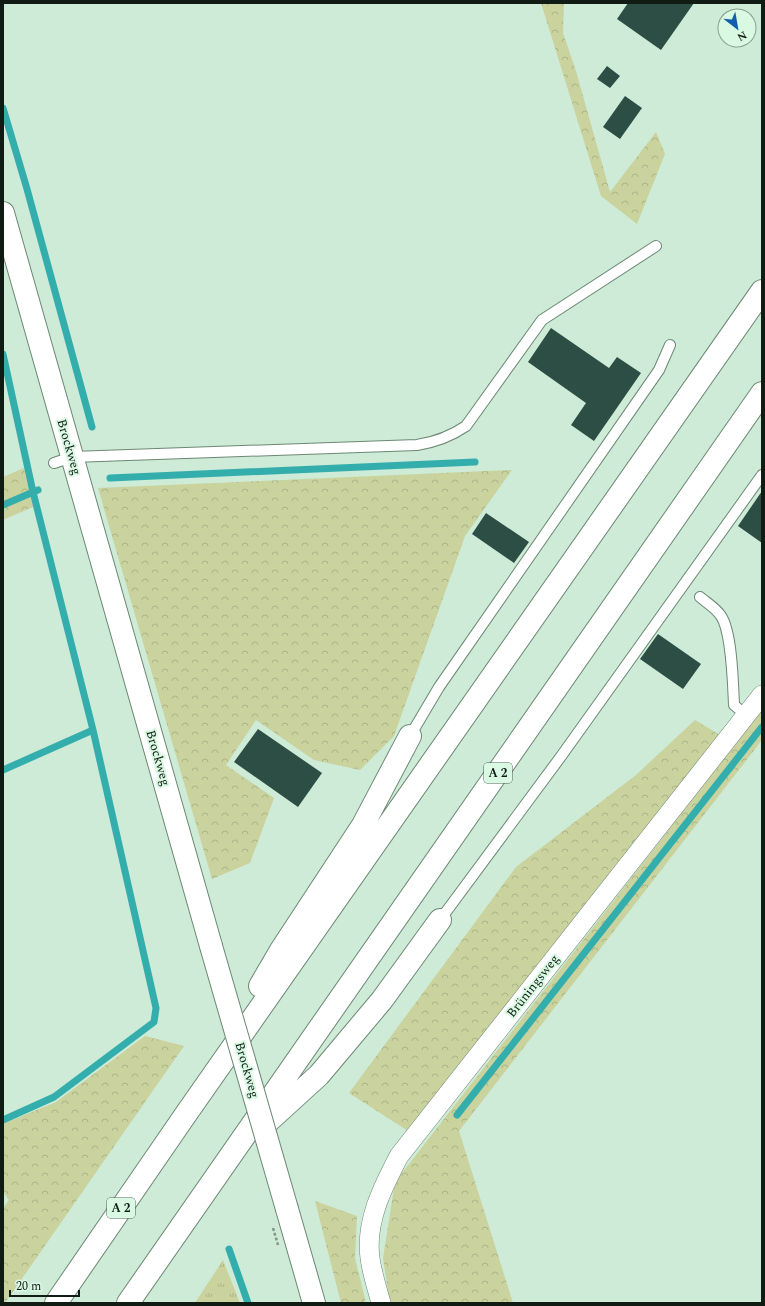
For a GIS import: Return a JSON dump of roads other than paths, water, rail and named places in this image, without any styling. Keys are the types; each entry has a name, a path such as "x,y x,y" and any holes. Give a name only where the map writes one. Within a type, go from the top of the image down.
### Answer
{"main road":[{"name":"Brockweg","path":"3,213 63,460 211,946 314,1303"},
{"name":"A 2","path":"56,1303 186,1114 762,291"},
{"name":"A 2","path":"128,1303 762,393"},
{"path":"186,1114 281,950 363,825 410,736"},
{"path":"233,1153 319,1075 382,1000 440,920"}],"street":[{"name":"Brüningsweg","path":"381,1303 370,1257 371,1226 380,1193 399,1156 762,694"}],"lane":[{"path":"63,460 417,445 437,442 453,435 466,426 542,320 656,246"},
{"path":"410,736 439,687 659,370 670,345"},
{"path":"440,920 566,749 762,475"},
{"path":"700,597 720,614 724,622 733,668 734,705 746,715"}],"waterway":[{"path":"3,108 27,189 92,427"},
{"path":"3,354 33,492 93,730 156,1008 154,1022 54,1097 3,1120"},
{"path":"110,478 475,462"},
{"path":"3,505 38,490"},
{"path":"457,1115 762,727"},
{"path":"3,770 93,730"},
{"path":"229,1249 248,1303"}]}
